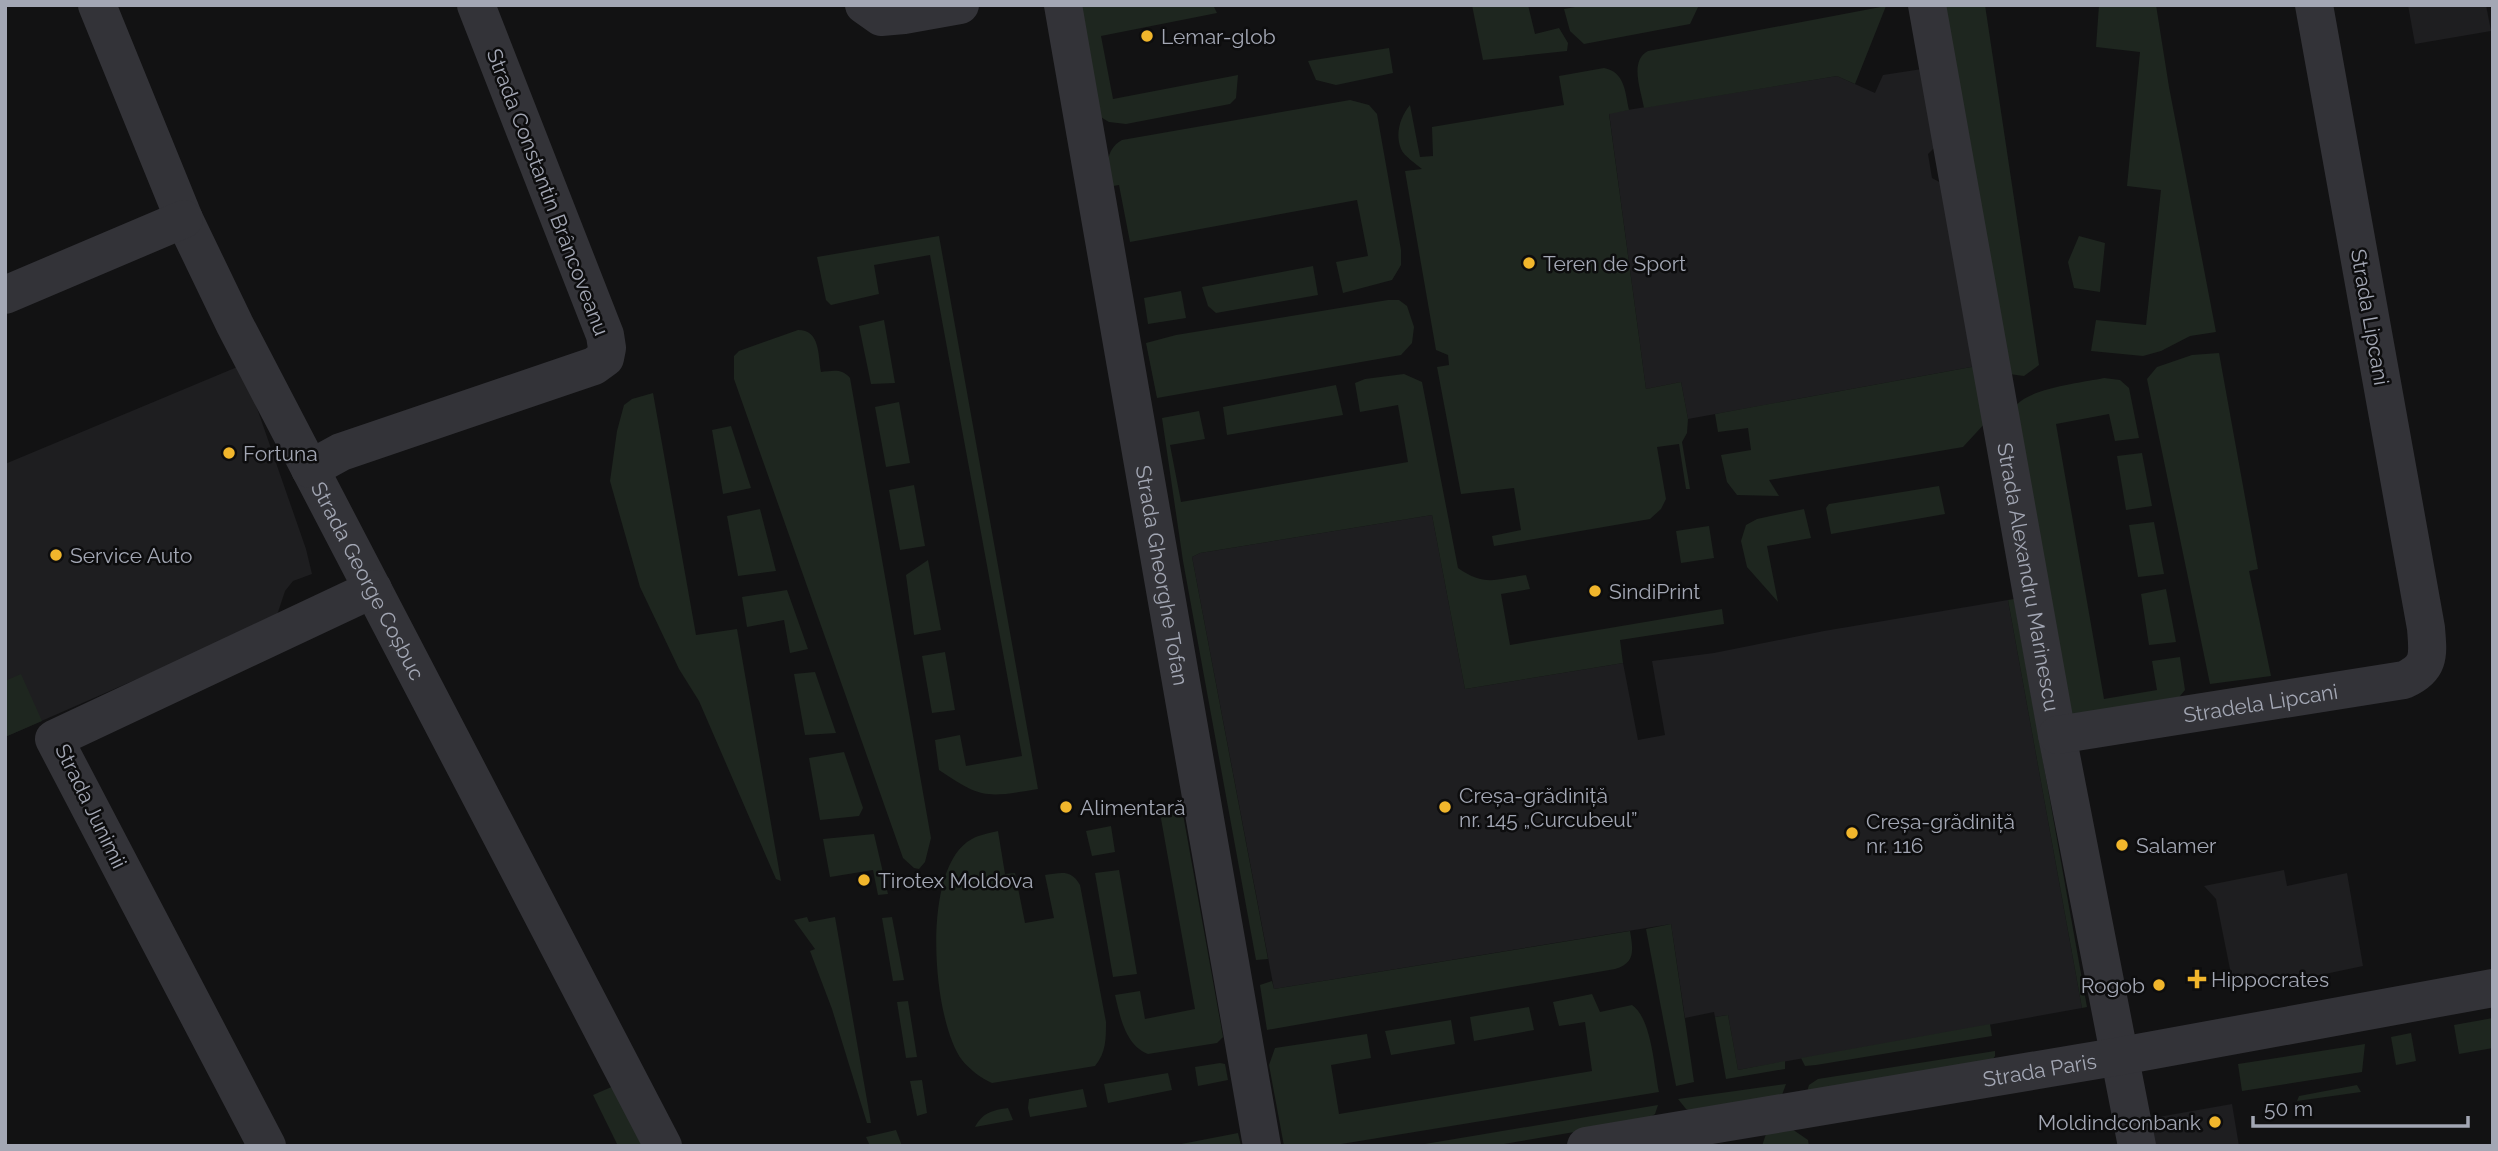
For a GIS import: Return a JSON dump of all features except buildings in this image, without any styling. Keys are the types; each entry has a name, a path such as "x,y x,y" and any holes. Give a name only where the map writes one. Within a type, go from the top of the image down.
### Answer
{"street":[{"name":"Strada George Coșbuc","path":"97,5 184,219 235,325 663,1146"},
{"name":"Strada Constantin Brâncoveanu","path":"310,469 341,452 594,366 606,358 605,335 476,5"},
{"path":"873,11 904,16 960,5"},
{"name":"Strada Gheorghe Tofan","path":"1063,5 1262,1146"},
{"name":"Strada Alexandru Marinescu","path":"1927,5 2057,735 2137,1146"},
{"name":"Strada Lipcani","path":"2314,5 2426,628"},
{"path":"5,295 184,219"},
{"name":"Strada Junimii","path":"267,1146 54,739 373,589"},
{"name":"Stradela Lipcani","path":"2057,735 2404,680 2417,674 2425,664 2428,653 2426,628"},
{"name":"Strada Paris","path":"1586,1146 2121,1056 2493,988"}],"shaded area":[{"path":"1081,5 1213,5 1217,13 1101,36 1113,99 1238,75 1236,98 1230,104 1126,124 1109,122 1099,116"},
{"path":"1472,5 1528,5 1535,34 1559,28 1568,43 1567,51 1483,60"},
{"path":"1586,5 1699,5 1690,24 1584,44 1570,31 1564,9"},
{"path":"1941,5 1985,5 2039,365 2024,376 2009,374"},
{"path":"2099,5 2156,5 2216,332 2190,336 2161,351 2143,356 2091,351 2096,320 2146,325 2161,190 2127,186 2140,52 2096,47"},
{"path":"2408,5 2486,5 2491,31 2415,44"},
{"path":"1886,6 1855,84 1837,76 1644,108 1638,69 1642,56 1648,51"},
{"path":"1389,48 1393,73 1336,85 1316,80 1308,61"},
{"name":"Teren de Sport","path":"1604,68 1620,78 1629,110 1609,114 1646,389 1681,382 1688,419 1687,433 1682,442 1690,489 1686,489 1679,444 1657,447 1666,499 1661,509 1650,519 1494,546 1492,536 1521,530 1514,488 1461,494 1437,367 1449,365 1448,355 1436,350 1405,171 1422,169 1401,149 1398,137 1400,126 1410,105 1420,157 1433,156 1432,127 1564,105 1559,76"},
{"path":"1922,69 1936,146 1928,154 1932,178 1943,184 1977,366 1688,419 1681,382 1646,389 1609,113 1837,76 1875,93 1883,75"},
{"path":"1350,100 1369,105 1377,114 1401,250 1401,265 1392,280 1343,293 1336,262 1368,256 1357,200 1130,242 1119,185 1107,187 1110,154 1122,140"},
{"path":"939,236 1038,789 1007,794 976,791 939,770 935,740 960,735 966,766 1022,756 930,255 874,265 879,294 831,305 826,300 817,257"},
{"path":"2079,236 2105,243 2100,292 2074,288 2068,262"},
{"path":"1313,266 1318,295 1216,313 1208,306 1202,287"},
{"path":"1181,291 1186,318 1148,324 1144,298"},
{"path":"1399,300 1407,306 1414,327 1412,343 1401,355 1157,398 1146,343 1176,335"},
{"path":"884,320 895,383 871,384 859,326"},
{"path":"798,330 810,334 817,344 821,372 840,371 850,378 931,838 925,862 919,869 903,858 734,379 734,356 739,351"},
{"path":"2219,353 2258,569 2249,571 2271,676 2210,684 2147,379 2157,367 2192,355"},
{"path":"242,365 306,549 312,574 293,581 285,591 276,618 5,737 5,464"},
{"path":"1977,366 1987,421 1963,447 1769,480 1779,496 1737,495 1727,482 1721,455 1751,450 1748,428 1718,432 1715,414"},
{"path":"1404,374 1422,382 1458,568 1483,580 1526,575 1530,589 1501,594 1510,645 1722,609 1724,624 1620,640 1623,663 1465,689 1432,515 1200,553 1192,557 1268,959 1256,960 1183,561 1162,418 1199,411 1205,439 1170,445 1181,502 1408,462 1398,405 1360,412 1355,383 1365,379"},
{"path":"2104,378 2120,380 2129,388 2139,438 2115,441 2109,414 2056,424 2104,699 2157,690 2152,661 2180,657 2185,690 2175,702 2072,721 2014,408 2021,401 2042,391"},
{"path":"1336,385 1343,415 1227,435 1223,407"},
{"path":"653,393 696,635 737,629 781,881 776,879 699,701 679,669 640,587 610,481 617,431 624,405 632,399"},
{"path":"899,402 910,463 886,467 875,407"},
{"path":"731,426 751,488 723,494 712,430"},
{"path":"2142,453 2152,506 2126,510 2117,456"},
{"path":"914,485 925,546 900,550 889,490"},
{"path":"1939,486 1945,514 1831,534 1826,508 1829,504"},
{"path":"760,509 776,571 738,576 727,516"},
{"path":"1804,509 1811,538 1767,546 1778,602 1747,567 1741,541 1746,525 1757,519"},
{"path":"1432,515 1465,689 1623,663 1638,740 1665,735 1652,661 1714,653 1824,631 2008,600 2082,1008 1738,1070 1728,1015 1715,1017 1714,1012 1685,1018 1671,924 1274,989 1192,557 1200,553"},
{"path":"2154,522 2164,574 2138,577 2129,525"},
{"path":"1709,526 1714,558 1681,563 1676,531"},
{"path":"928,560 941,630 914,635 906,575"},
{"path":"2166,589 2176,642 2149,645 2141,594"},
{"path":"787,590 808,649 790,653 784,620 747,627 742,597"},
{"path":"2014,599 2087,1007 2082,1008 2008,600"},
{"path":"945,652 955,710 932,713 922,656"},
{"path":"815,672 836,733 805,735 794,674"},
{"path":"21,674 42,721 5,737 5,681"},
{"path":"844,752 863,808 859,816 820,820 809,758"},
{"path":"1176,811 1183,814 1223,1037 1217,1043 1148,1054 1140,1050 1129,1037 1115,995 1140,991 1145,1019 1195,1009 1160,813"},
{"path":"1111,826 1115,852 1092,856 1086,831"},
{"path":"998,831 1005,874 1015,873 1025,923 1054,918 1045,875 1069,874 1080,885 1106,1022 1103,1051 1095,1066 992,1083 965,1064 952,1040 938,980 936,945 938,910 944,879 955,855 972,839"},
{"path":"874,834 888,894 878,895 873,870 830,877 823,839"},
{"path":"1119,870 1137,974 1113,977 1095,873"},
{"path":"2284,870 2287,886 2347,873 2363,966 2278,984 2234,989 2216,899 2204,886"},
{"path":"807,917 809,922 835,917 871,1123 867,1123 832,1009 810,951 815,949 794,920"},
{"path":"892,917 904,980 893,981 882,918"},
{"path":"1671,924 1694,1082 1676,1086 1646,929"},
{"path":"1630,931 1632,954 1627,963 1615,969 1267,1030 1260,985 1272,981 1274,989"},
{"path":"1592,994 1600,1012 1632,1005 1639,1012 1648,1032 1659,1092 1329,1146 1284,1146 1269,1065 1275,1048 1367,1034 1371,1058 1331,1065 1339,1114 1592,1071 1585,1022 1559,1026 1553,1002"},
{"path":"908,1001 917,1057 906,1058 897,1002"},
{"path":"1529,1007 1534,1030 1474,1041 1470,1017"},
{"path":"1728,1015 1738,1070 1785,1061 1785,1069 1726,1079 1715,1017"},
{"path":"2493,1018 2493,1048 2459,1054 2454,1025"},
{"path":"1451,1020 1455,1044 1391,1055 1385,1031"},
{"path":"1990,1024 1992,1036 1816,1065 1805,1066 1801,1058"},
{"path":"2411,1033 2416,1061 2396,1065 2391,1037"},
{"path":"2365,1044 2362,1072 2242,1091 2238,1064"},
{"path":"1995,1051 1990,1063 1807,1092 1809,1085 1818,1079"},
{"path":"1225,1064 1228,1080 1198,1086 1195,1067"},
{"path":"1168,1073 1172,1090 1108,1103 1104,1084"},
{"path":"922,1080 927,1113 917,1116 910,1081"},
{"path":"1786,1084 1782,1095 1695,1113 1686,1109 1678,1099"},
{"path":"616,1085 647,1146 618,1146 593,1095"},
{"path":"2357,1085 2361,1092 2297,1101 2299,1096"},
{"path":"1083,1089 1087,1107 1030,1117 1029,1099"},
{"path":"2232,1104 2239,1146 2152,1146 2147,1119"},
{"path":"1658,1105 1655,1114 1646,1120 1492,1146 1413,1146"},
{"path":"1008,1108 1013,1120 975,1127 988,1113"},
{"path":"1792,1129 1808,1140 1809,1146 1762,1146 1766,1134"},
{"path":"896,1130 902,1146 870,1146 866,1137"},
{"path":"1238,1133 1241,1146 1171,1146"}],"place":[{"name":"Lemar-glob","path":"1147,36"},
{"name":"Teren de Sport","path":"1529,263"},
{"name":"Fortuna","path":"229,453"},
{"name":"Service Auto","path":"56,555"},
{"name":"SindiPrint","path":"1595,591"},
{"name":"Alimentară","path":"1066,807"},
{"name":"Creșa-grădiniță nr. 145 „Curcubeul”","path":"1445,807"},
{"name":"Creșa-grădiniță nr. 116","path":"1852,833"},
{"name":"Salamer","path":"2122,845"},
{"name":"Tirotex Moldova","path":"864,880"},
{"name":"Hippocrates","path":"2197,979"},
{"name":"Rogob","path":"2159,985"},
{"name":"Moldindconbank","path":"2215,1122"}]}
